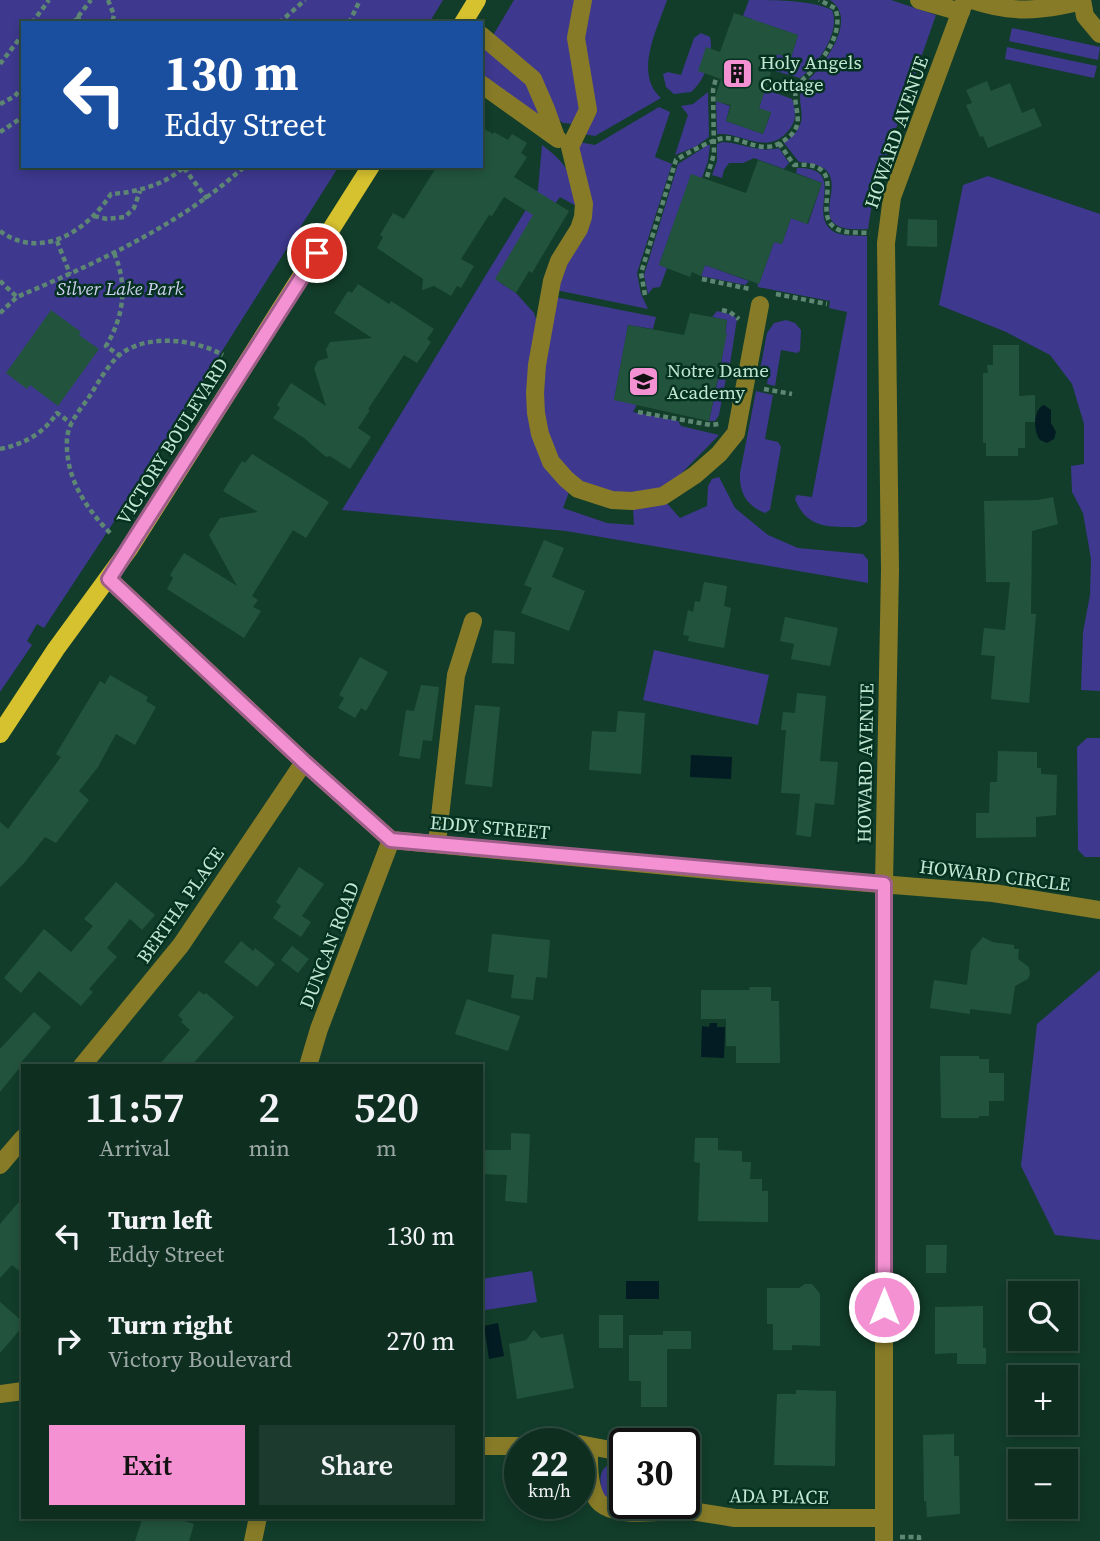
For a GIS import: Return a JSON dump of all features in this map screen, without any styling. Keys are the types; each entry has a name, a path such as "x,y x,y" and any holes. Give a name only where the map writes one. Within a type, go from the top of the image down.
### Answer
{"main road":[{"path":"464,21 477,0"},
{"name":"VICTORY BOULEVARD","path":"0,734 56,649 109,579 370,168"}],"street":[{"path":"563,142 588,110 576,38 583,0"},
{"path":"919,0 1022,10 1046,9 1082,0 1085,16 1100,34"},
{"name":"HOWARD AVENUE","path":"892,1539 884,1518 884,884 890,570 887,223 892,197 966,4"},
{"path":"483,37 533,79 563,142 584,204 579,229 559,261 552,281 537,365 535,393 536,413 545,449 551,462 566,479 578,489 599,497 632,501 663,496 719,454 736,433 760,305"},
{"path":"483,85 563,142"},
{"path":"109,579 391,840"},
{"path":"437,844 456,675 473,621"},
{"name":"BERTHA PLACE","path":"84,1064 181,945 304,762"},
{"name":"EDDY STREET","path":"391,840 884,884"},
{"name":"DUNCAN ROAD","path":"309,1064 319,1029 391,840"},
{"name":"HOWARD CIRCLE","path":"884,884 993,893 1100,910"},
{"path":"0,1165 21,1140"},
{"path":"0,1394 21,1391"},
{"path":"483,1446 504,1446"},
{"name":"ADA PLACE","path":"595,1497 601,1505 609,1507"},
{"name":"ADA PLACE","path":"700,1511 735,1518 884,1518"},
{"path":"253,1541 258,1519"}],"path":[{"path":"33,21 49,0"},
{"path":"74,21 91,0"},
{"path":"108,0 114,15 112,21"},
{"path":"281,21 305,0"},
{"path":"350,21 360,0"},
{"path":"645,295 641,273 676,160 714,139 733,139 760,146 772,146 793,132 799,119 796,101 798,87 825,54 838,18 835,8 818,0"},
{"path":"76,17 82,21"},
{"path":"0,64 21,37"},
{"path":"707,177 714,139 713,90 716,78"},
{"path":"0,104 15,96 21,88"},
{"path":"0,122 2,131 21,118"},
{"path":"779,143 794,165 811,166 819,170 828,181 829,193 825,211 835,228 845,232 871,233"},
{"path":"0,231 27,244 57,241 94,216 111,194 140,191 174,176 184,168"},
{"path":"186,168 207,199"},
{"path":"0,313 17,297 147,237 207,199 243,168"},
{"path":"94,216 107,219 125,217 134,208 140,191"},
{"path":"57,241 70,274"},
{"path":"114,253 121,270 122,308 120,319 106,346 120,356"},
{"path":"0,281 17,297"},
{"path":"722,310 735,314 741,327"},
{"path":"110,533 84,503 70,471 67,438 72,423 115,360 134,347 165,342 192,343 223,355"},
{"path":"762,388 792,394"},
{"path":"638,412 711,425 719,424 724,418"},
{"path":"0,449 20,444 33,437 57,414 72,423"},
{"path":"892,1539 919,1537 919,1541"}],"green space":[{"name":"Silver Lake Park","path":"0,0 443,0 430,21 21,21 21,168 338,168 44,628 37,624 27,641 32,645 0,692"},
{"path":"514,0 577,0 581,109 574,124 559,120 492,37"},
{"path":"589,0 667,0 648,63 653,88 661,98 595,136 583,134 583,21"},
{"path":"749,0 804,2 832,10 834,19 831,38 814,65 800,78 772,70 777,54 791,58 798,35 760,22 748,29 752,19 743,16"},
{"path":"830,0 891,0 936,15 874,191 868,229 847,229 835,224 830,217 832,188 827,171 817,165 799,162 784,143 799,127 802,113 800,100 804,85 827,57 838,36 841,16"},
{"path":"1012,28 1100,47 1098,60 1009,41"},
{"path":"701,33 710,37 711,44 704,74 691,92 674,94 666,87 663,74 668,72 681,75 694,38"},
{"path":"486,45 526,84 539,114 532,112 483,75 483,50"},
{"path":"1007,47 1097,66 1094,78 1005,59"},
{"path":"765,89 792,99 795,119 781,138 763,143 717,134 716,101 730,106 726,121 763,134 771,113 759,108"},
{"path":"708,92 709,137 695,147 675,155 688,115 681,106 693,104"},
{"path":"659,107 670,112 655,157 672,164 637,273 641,294 648,309 556,290 559,275 578,244 579,142 595,145"},
{"path":"722,142 757,149 779,148 789,163 784,169 754,158 743,163 729,163 722,178 712,175 717,161 717,144"},
{"path":"542,145 564,165 578,207 560,197 499,282 516,293 534,313 538,325 528,385 569,492 563,508 607,523 634,525 633,508 664,500 680,518 707,506 708,486 712,479 719,477 735,508 768,535 798,548 863,554 868,560 868,583 566,531 342,510 538,190"},
{"path":"708,145 708,161 702,178 691,175 659,265 667,268 660,287 653,288 648,294 644,275 678,164"},
{"path":"797,168 813,170 821,175 824,183 823,215 826,224 834,232 867,236 867,521 858,527 829,526 815,522 804,514 795,499 797,495 812,497 847,312 829,308 830,301 758,287 757,283 759,284 774,242 782,244 791,218 808,224 822,183 796,173"},
{"path":"988,176 1100,214 1100,691 1081,690 1083,632 1090,595 1091,559 1083,513 1072,492 1071,466 1084,464 1084,424 1072,384 1050,355 1006,332 939,305 963,185"},
{"path":"705,265 749,281 745,285 701,276"},
{"path":"555,297 656,317 653,329 628,325 614,400 637,404 633,412 678,421 681,426 719,435 664,489 622,495 576,479 549,448 541,387"},
{"path":"717,311 733,315 737,319 730,364 721,365 727,320 712,317"},
{"path":"786,320 795,323 801,330 800,351 797,353 781,350 775,386 767,384 769,372 760,370 767,333 774,323"},
{"path":"719,374 726,378 719,415 715,421 709,421"},
{"path":"756,391 773,395 765,439 778,442 781,447 770,510 765,513 753,507 745,498 740,480"},
{"path":"654,650 769,675 758,725 643,700"},
{"path":"1087,738 1100,738 1100,857 1085,857 1078,850 1077,747"},
{"path":"1100,970 1100,1240 1055,1235 1021,1166 1037,1024"},
{"path":"532,1271 537,1302 485,1310 483,1279"},
{"path":"609,1465 609,1498 603,1495 601,1489 602,1473"}],"water":[{"path":"1044,405 1051,410 1051,423 1056,432 1054,439 1047,443 1040,440 1035,426 1036,415"},
{"path":"691,755 732,757 731,779 690,777"},
{"path":"710,1023 725,1027 724,1058 701,1057 702,1026 709,1027"},
{"path":"626,1281 659,1281 659,1299 626,1299"},
{"path":"498,1323 504,1356 489,1359 484,1326"}],"building":[{"name":"Holy Angels Cottage","path":"734,13 798,35 791,58 777,54 759,108 771,112 763,134 726,121 731,105 714,101 721,79 698,71 706,47 720,52"},
{"path":"987,81 991,91 1010,83 1022,113 1034,108 1042,126 988,148 983,136 980,137 966,105 972,103 966,90"},
{"path":"483,128 508,140 512,134 527,143 521,153 527,157 514,177 569,211 532,273 529,271 516,293 495,279 533,215 504,197 461,259 474,266 461,288 457,286 451,296 434,286 422,290 423,279 377,248 383,237 380,235 393,213 404,219 438,168 483,168"},
{"path":"758,160 822,183 807,224 791,218 782,244 774,242 759,284 705,265 701,276 692,272 690,277 659,265 691,174 746,193"},
{"path":"908,219 937,220 937,247 907,246"},
{"path":"358,284 389,304 391,301 434,329 427,339 431,342 417,363 404,355 368,409 370,410 358,428 371,437 350,469 330,456 326,457 304,438 273,418 280,408 277,405 291,383 326,406 314,368 318,361 328,358 326,349 330,342 372,338 334,313 348,291 352,293"},
{"path":"51,310 99,349 58,406 30,385 27,389 6,373"},
{"path":"690,313 727,320 727,333 709,421 614,400 628,325 684,335"},
{"path":"993,345 1019,345 1019,396 1035,395 1035,422 1025,422 1025,448 1018,448 1018,456 986,456 986,443 983,443 983,373 988,373 987,365 993,365"},
{"path":"252,454 329,502 306,538 293,530 252,596 258,600 253,607 261,611 244,638 167,589 173,578 170,575 184,553 237,586 209,535 220,518 258,512 223,491 242,461 245,463"},
{"path":"1053,497 1058,524 1032,531 1031,614 1036,614 1029,703 991,699 995,656 981,655 984,628 1005,630 1010,582 986,582 984,501 1038,500"},
{"path":"544,540 564,548 552,577 585,591 569,631 521,613 532,588 524,585"},
{"path":"704,582 727,586 724,606 731,608 724,648 688,641 689,636 683,635 688,610 693,612 695,601 700,602"},
{"path":"785,617 838,628 830,666 791,659 794,644 780,641"},
{"path":"494,630 515,632 514,664 492,663"},
{"path":"360,657 388,672 366,711 361,708 355,718 338,708 344,698 339,695"},
{"path":"110,675 148,697 146,701 156,707 135,745 116,734 98,767 79,791 89,800 56,843 45,837 0,887 0,822 8,829 61,757 56,754 100,681 105,684"},
{"path":"421,685 439,687 432,741 423,740 420,759 399,756 406,710 414,711"},
{"path":"797,693 826,696 820,761 838,762 834,805 815,803 811,837 796,835 800,794 781,793 786,730 781,730 783,712 795,713"},
{"path":"475,705 500,707 492,787 465,784"},
{"path":"618,711 645,713 641,774 589,770 592,731 616,732"},
{"path":"998,751 1037,752 1037,768 1041,768 1041,774 1057,775 1056,815 1036,817 1036,837 976,838 976,813 989,813 990,782 997,782"},
{"path":"299,867 324,884 302,916 311,922 301,937 273,918 281,906 276,902"},
{"path":"116,882 155,915 142,930 130,919 107,948 117,957 89,989 93,992 81,1006 39,971 21,993 4,978 44,929 71,952 93,926 84,919"},
{"path":"492,934 550,940 547,978 536,977 533,1000 511,998 514,975 488,972"},
{"path":"983,937 992,942 1014,945 1014,949 1019,949 1018,959 1029,967 1028,979 1015,986 1011,1014 970,1009 970,1014 930,1008 934,980 967,985 971,951"},
{"path":"241,941 275,964 257,987 224,962"},
{"path":"292,946 309,959 298,973 281,960"},
{"path":"750,987 771,987 771,1001 779,1001 780,1063 736,1063 736,1046 726,1046 726,1019 701,1019 701,990 749,990"},
{"path":"199,991 204,995 206,993 234,1017 193,1064 160,1064 190,1030 178,1015"},
{"path":"467,999 520,1016 508,1051 455,1034"},
{"path":"34,1012 51,1027 0,1092 0,1049"},
{"path":"940,1056 979,1056 979,1059 989,1059 989,1073 1004,1073 1004,1101 989,1101 989,1116 941,1118"},
{"path":"511,1133 530,1134 527,1203 505,1201 507,1175 483,1174 483,1150 511,1150"},
{"path":"695,1138 718,1138 718,1150 742,1151 742,1162 751,1162 750,1179 762,1179 762,1191 768,1191 768,1222 698,1221 700,1163 694,1162"},
{"path":"21,1199 21,1272 12,1265 0,1278 0,1224"},
{"path":"926,1245 947,1245 946,1273 926,1273"},
{"path":"812,1284 820,1294 820,1346 792,1345 792,1350 773,1350 773,1324 767,1324 767,1288 799,1288"},
{"path":"0,1302 21,1320 21,1328 0,1353"},
{"path":"983,1306 983,1348 986,1348 986,1364 957,1364 957,1353 935,1354 935,1307"},
{"path":"599,1315 623,1315 623,1348 599,1348"},
{"path":"534,1330 541,1338 563,1334 574,1388 517,1399 509,1344 526,1340"},
{"path":"663,1331 691,1331 691,1349 667,1349 667,1407 641,1407 641,1381 629,1381 629,1335 663,1335"},
{"path":"796,1390 836,1391 835,1466 774,1465 777,1394 796,1394"},
{"path":"954,1434 954,1456 959,1456 960,1514 927,1517 924,1501 923,1435"},
{"path":"142,1519 178,1519 194,1524 189,1541 135,1541"}],"place":[{"name":"Holy Angels Cottage","path":"737,73"},
{"name":"Notre Dame Academy","path":"644,381"}],"route":[{"path":"317,253 109,579 391,840 884,884 884,1307"}]}
